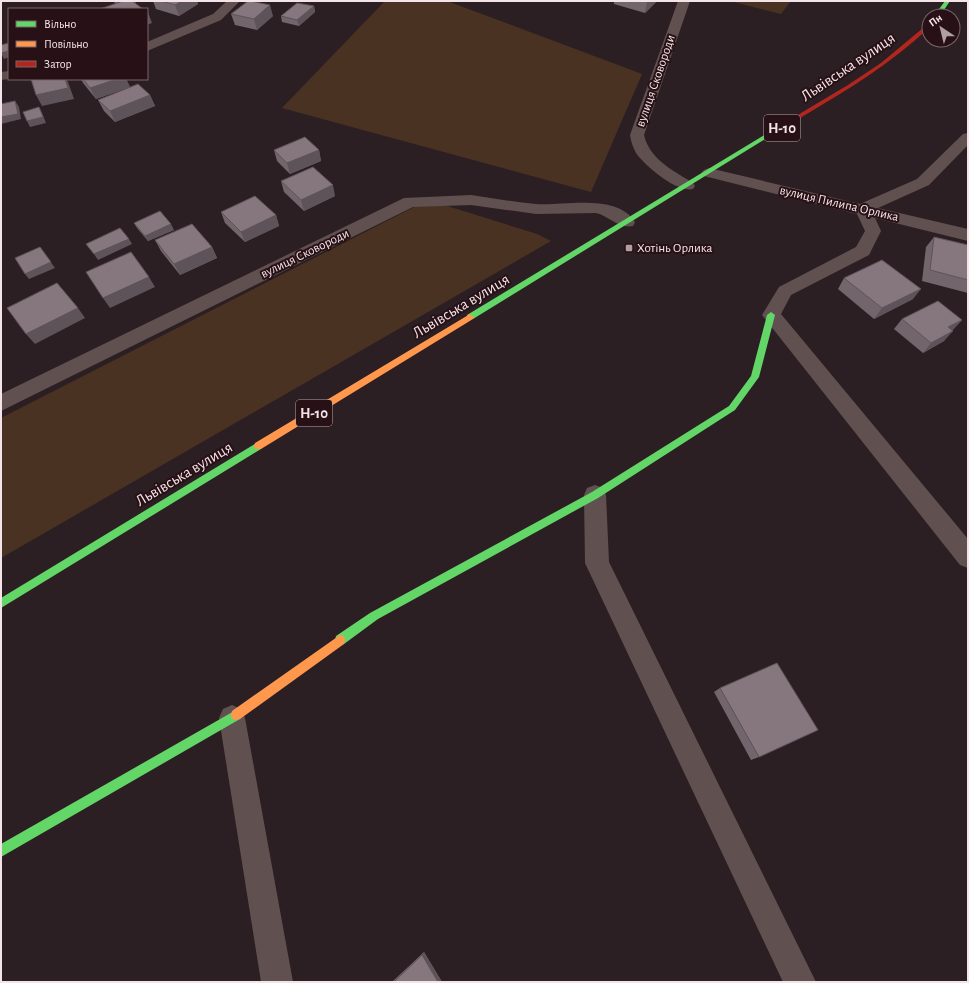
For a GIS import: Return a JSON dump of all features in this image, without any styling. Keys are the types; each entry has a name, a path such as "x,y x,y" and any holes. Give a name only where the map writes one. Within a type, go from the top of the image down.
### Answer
{"main road":[{"name":"Львівська вулиця","path":"1,603 863,78 911,43 921,32"},
{"path":"1,851 232,718 374,616 595,495 732,408 755,377 771,315"}],"street":[{"path":"148,47 217,17 234,1"},
{"name":"вулиця Сковороди","path":"684,1 637,135 638,143 644,154 687,186"},
{"path":"966,549 771,315 785,291 863,251 873,231 863,209 923,182 968,137"},
{"name":"вулиця Пилипа Орлика","path":"709,173 968,235"},
{"name":"вулиця Сковороди","path":"1,403 410,202 471,200 536,209 596,208 610,211 627,222"},
{"path":"595,495 597,563 800,982"},
{"path":"232,718 277,982"}],"shaded area":[{"path":"385,1 447,1 642,74 591,192 282,108"},
{"path":"730,1 791,1 781,14"},
{"path":"428,200 537,234 551,241 1,558 1,418"}],"building":[{"path":"123,1 132,1 142,8 103,8"},
{"path":"161,1 182,1 175,5"},
{"path":"248,1 270,5 254,19 231,14"},
{"path":"297,3 314,6 297,20 281,16"},
{"path":"8,43 8,51 1,53 1,45"},
{"path":"31,80 65,80 68,88 36,95"},
{"path":"84,80 114,80 90,88"},
{"path":"138,84 150,95 110,111 98,100"},
{"path":"15,101 18,114 1,117 1,104"},
{"path":"39,107 43,117 27,121 23,112"},
{"path":"305,137 319,150 287,163 274,150"},
{"path":"313,167 333,185 301,200 281,181"},
{"path":"255,196 276,215 241,232 221,212"},
{"path":"160,211 171,224 145,236 134,223"},
{"path":"192,224 212,247 174,264 155,240"},
{"path":"120,228 129,239 94,254 86,244"},
{"path":"934,237 968,245 968,280 930,270"},
{"path":"40,247 51,262 25,274 15,258"},
{"path":"131,252 149,277 103,298 86,272"},
{"path":"882,260 921,289 882,308 844,278"},
{"path":"57,283 78,308 26,334 7,308"},
{"path":"938,301 962,320 948,327 953,331 931,343 902,319"},
{"path":"777,663 818,730 759,757 720,688"},
{"path":"422,955 438,982 394,982"}],"traffic: fast":[{"path":"943,8 948,1"},
{"path":"470,317 798,117"},
{"path":"340,640 374,616 595,495 732,408 755,377 771,315"},
{"path":"1,603 258,446"},
{"path":"1,851 236,715"}],"traffic: slow":[{"path":"258,446 470,317"},
{"path":"236,715 340,640"}],"traffic: jam":[{"path":"798,117 850,86 883,64 921,32"}],"place":[{"name":"Хотінь Орлика","path":"629,248"}]}
